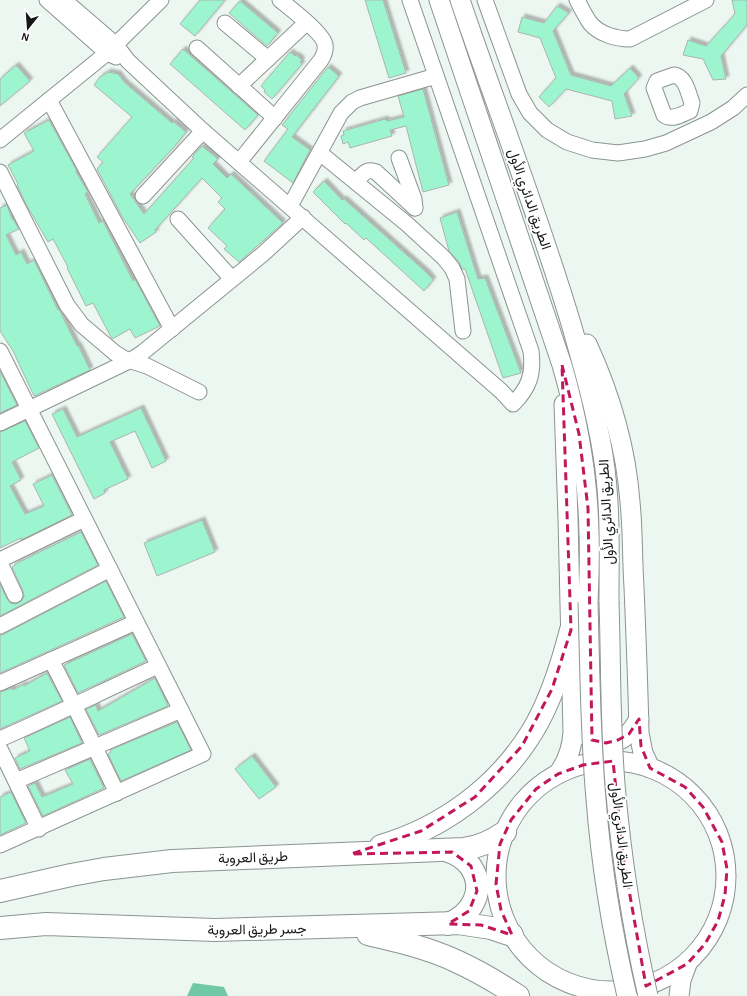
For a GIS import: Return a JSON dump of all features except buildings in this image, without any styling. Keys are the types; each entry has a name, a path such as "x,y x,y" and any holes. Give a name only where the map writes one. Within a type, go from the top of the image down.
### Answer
{"highway":[{"path":"351,854 400,839 441,820 474,797 501,772 522,746 543,711 560,669 571,630"},
{"name":"طريق العروبة","path":"0,891 71,875 138,864 205,859 464,849 480,846 505,832"},
{"path":"446,850 458,855 470,866 474,872 477,886 475,902 469,911 460,919 448,924"},
{"name":"جسر طريق العروبة","path":"0,928 46,924 186,930 448,924 481,926 512,935"},
{"path":"339,927 403,942 450,958 481,973 518,996"}],"main road":[{"name":"الطريق الدائري الأول","path":"439,0 562,365 575,413 584,468 589,534 588,602 592,735 596,799 608,901 627,996"},
{"name":"الطريق الدائري الأول","path":"460,0 536,215 564,300 587,378 597,419 608,498 609,602 615,784 627,885 642,972 648,996"},
{"path":"564,300 601,375 617,424 624,455 632,528 641,746 650,768"},
{"path":"558,774 566,763 571,750 572,742 571,630 562,365"},
{"path":"572,722 588,738 606,743 624,738 633,729 639,719"},
{"path":"603,762 623,762 650,768 662,773 685,788 703,807 717,830 725,855 727,869 726,889 722,908 718,921 705,944 687,964 664,979 639,988 591,992 549,973 528,956 512,935 501,910 496,884 497,857 505,832 511,820 526,798 558,774 583,765 603,762"},
{"path":"679,996 681,980 687,964"}],"street":[{"path":"47,0 128,61 203,130 501,391 512,404 522,395 528,385 532,363 531,351 410,0"},
{"path":"64,0 111,48"},
{"path":"0,140 111,48 161,0"},
{"path":"240,162 324,56 326,50 324,40 280,0"},
{"path":"485,0 519,94 530,113 547,130 566,142 592,150 618,153 645,150 666,143 711,122 733,108 747,95"},
{"path":"577,0 590,23 603,33 620,39 630,39 706,0"},
{"path":"225,23 268,59"},
{"path":"239,86 306,23"},
{"path":"197,48 275,118"},
{"path":"290,206 341,113 352,102 360,98 436,76"},
{"path":"49,100 172,329"},
{"path":"681,115 687,134"},
{"path":"143,196 203,130"},
{"path":"320,153 407,224 444,258 452,268 457,279 462,331"},
{"path":"399,158 414,199 415,208 407,224"},
{"path":"0,172 70,310 82,325 110,350 120,356 147,366 199,392"},
{"path":"356,182 365,172 376,172 415,208"},
{"path":"0,423 131,360 151,346 263,254 303,218"},
{"path":"178,219 232,279"},
{"path":"0,351 203,754 0,845"},
{"path":"0,560 84,518"},
{"path":"0,563 15,595"},
{"path":"0,626 110,569"},
{"path":"0,683 136,622"},
{"path":"51,660 75,704 117,793"},
{"path":"0,739 56,715 75,704 158,666"},
{"path":"16,781 94,746 181,710"},
{"path":"0,749 39,828"}],"highlighted area":[{"path":"562,365 579,434 588,508 592,740 606,743 618,740 629,734 639,719 641,746 650,768 685,787 703,807 722,842 727,869 725,895 718,921 705,944 687,964 646,986 623,856 613,761 583,765 558,774 536,789 511,820 500,844 496,884 501,910 512,935 481,925 448,924 469,911 477,891 471,866 452,852 351,854 421,831 475,797 522,746 552,689 571,630"}],"shaded area":[{"path":"193,983 224,987 228,996 187,996"}]}
